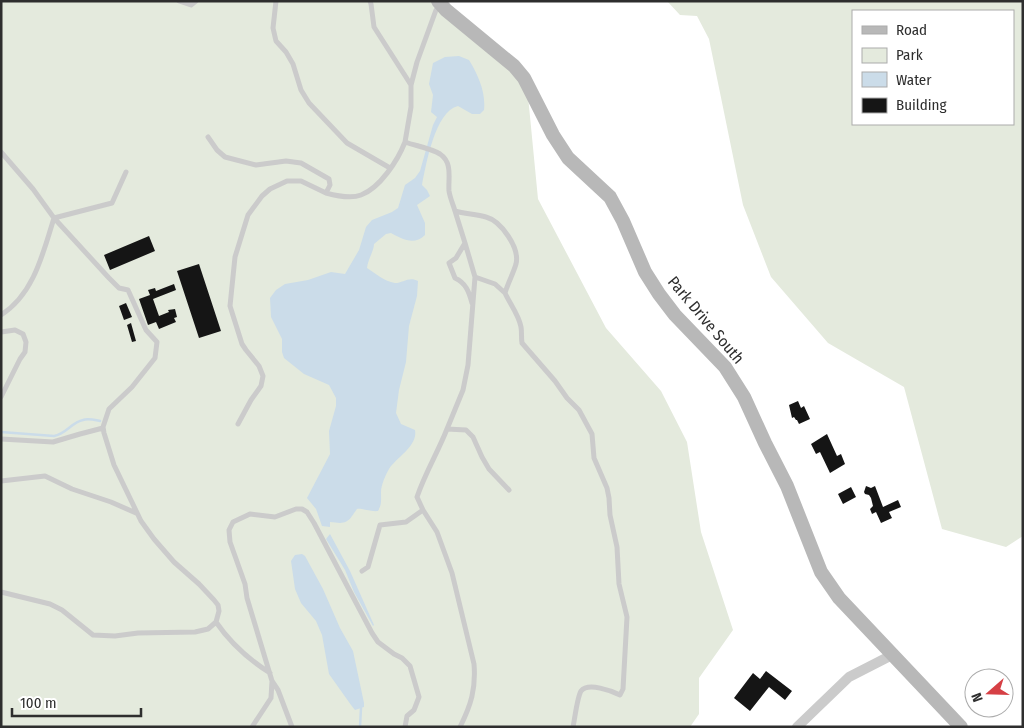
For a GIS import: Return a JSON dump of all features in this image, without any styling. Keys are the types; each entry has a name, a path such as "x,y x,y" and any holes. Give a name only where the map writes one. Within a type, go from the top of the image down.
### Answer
{"street":[{"name":"Park Drive South","path":"437,6 446,10 514,66 524,78 553,135 568,158 610,198 623,221 645,272 659,294 675,315 725,367 744,397 787,486 821,572 840,598 961,727"},
{"path":"798,727 849,677 892,655"}],"lane":[{"path":"179,1 191,4 196,1"},
{"path":"276,1 273,28 276,41 286,52 293,64 301,90 309,103 347,143 390,168"},
{"path":"370,1 374,27 411,85"},
{"path":"238,424 261,386 263,376 259,366 242,344 230,306 235,257 248,215 262,196 276,185 287,181 301,181 326,193 344,197 361,195 374,186 400,155 405,142 411,107 411,85 437,6"},
{"path":"208,137 216,150 222,155 244,162 256,165 286,161 307,165 329,179 330,186 326,193"},
{"path":"405,142 442,155 448,164 449,189 475,277 468,365 463,390 440,449 423,478 417,497 437,532 452,573 474,664 476,679 473,697 460,727"},
{"path":"1,152 33,189 54,218 108,278 119,288 128,290 146,330 158,342 155,358 132,387 109,409 103,428 104,433 114,465 137,513 148,531 174,562 207,591 218,605 219,612 216,622 208,629 195,632 138,633 115,636 93,635 62,610 50,604 1,592"},
{"path":"54,218 112,203 126,172"},
{"path":"455,211 486,217 494,221 503,228 513,244 517,262 505,293"},
{"path":"1,315 13,308 25,293 44,254 54,218"},
{"path":"465,243 456,258 449,263 455,278 462,281 467,288 473,306"},
{"path":"475,277 495,284 505,293 518,318 522,343 579,410 590,429 594,458 607,488 610,515 617,547 619,584 626,617 624,689 620,695 606,689 585,688 581,691 573,727"},
{"path":"1,332 15,330 23,334 26,342 26,352 20,359 1,397"},
{"path":"1,439 53,442 103,428"},
{"path":"447,429 466,430 473,437 489,469 509,490"},
{"path":"1,481 45,476 72,489 137,513"},
{"path":"252,727 271,698 272,681 242,576 233,555 230,530 233,522 250,514 275,517 302,508 314,523 372,633 385,648 402,658 410,666 419,698 414,710 407,716 406,727"},
{"path":"362,571 368,567 380,525 406,522 423,510"},
{"path":"216,622 234,646 252,662 270,673"},
{"path":"272,681 278,690 292,727"}],"green space":[{"path":"1,1 432,1 510,67 528,96 538,199 606,328 661,391 687,442 701,532 733,630 699,678 699,714 690,727 1,727"},
{"path":"667,1 1023,1 1023,536 1006,547 942,529 904,387 828,343 771,277 743,205 709,39 697,16 680,15"}],"water":[{"path":"459,56 469,60 478,78 483,90 484,110 480,114 472,114 458,106 450,110 443,118 433,140 422,185 430,196 417,205 425,223 425,235 412,241 391,233 386,234 374,244 367,268 391,282 398,283 412,279 418,281 396,413 401,424 415,430 415,436 410,446 386,474 378,511 357,509 350,519 345,522 330,522 330,527 322,526 316,509 307,498 330,454 329,431 336,406 336,398 329,385 304,374 284,358 282,339 271,317 270,298 276,290 285,284 308,280 331,272 345,274 359,250 366,227 372,220 398,208 405,185 415,178 420,171 437,117 431,112 433,95 429,84 433,63 445,57"},
{"path":"330,534 350,571 373,626 354,592 345,570 326,539"},
{"path":"302,554 305,556 323,589 340,628 353,651 364,707 355,710 329,674 322,635 316,621 301,603 295,589 291,561 295,555"}],"building":[{"path":"149,236 155,251 110,270 104,255"},
{"path":"199,264 221,331 199,338 177,271"},
{"path":"174,284 176,290 153,299 159,316 169,312 168,310 175,309 177,317 174,318 176,322 159,329 156,322 148,325 139,299 150,295 148,290 155,288 156,291"},
{"path":"126,303 132,317 124,320 119,306"},
{"path":"131,323 136,341 132,342 127,325"},
{"path":"798,401 801,408 804,406 810,419 799,424 794,417 792,418 789,405"},
{"path":"827,434 837,456 841,454 845,464 830,473 820,452 816,454 811,444"},
{"path":"866,486 871,488 875,486 883,507 898,500 901,507 889,512 892,518 881,523 876,512 872,514 870,509 873,506 871,498 864,492"},
{"path":"851,487 856,497 843,504 838,494"},
{"path":"766,671 792,691 785,700 769,687 750,711 734,698 753,673 760,679"}],"waterway":[{"path":"1,432 54,436 62,433 79,421 87,419 100,421"},
{"path":"360,727 361,708"}]}
